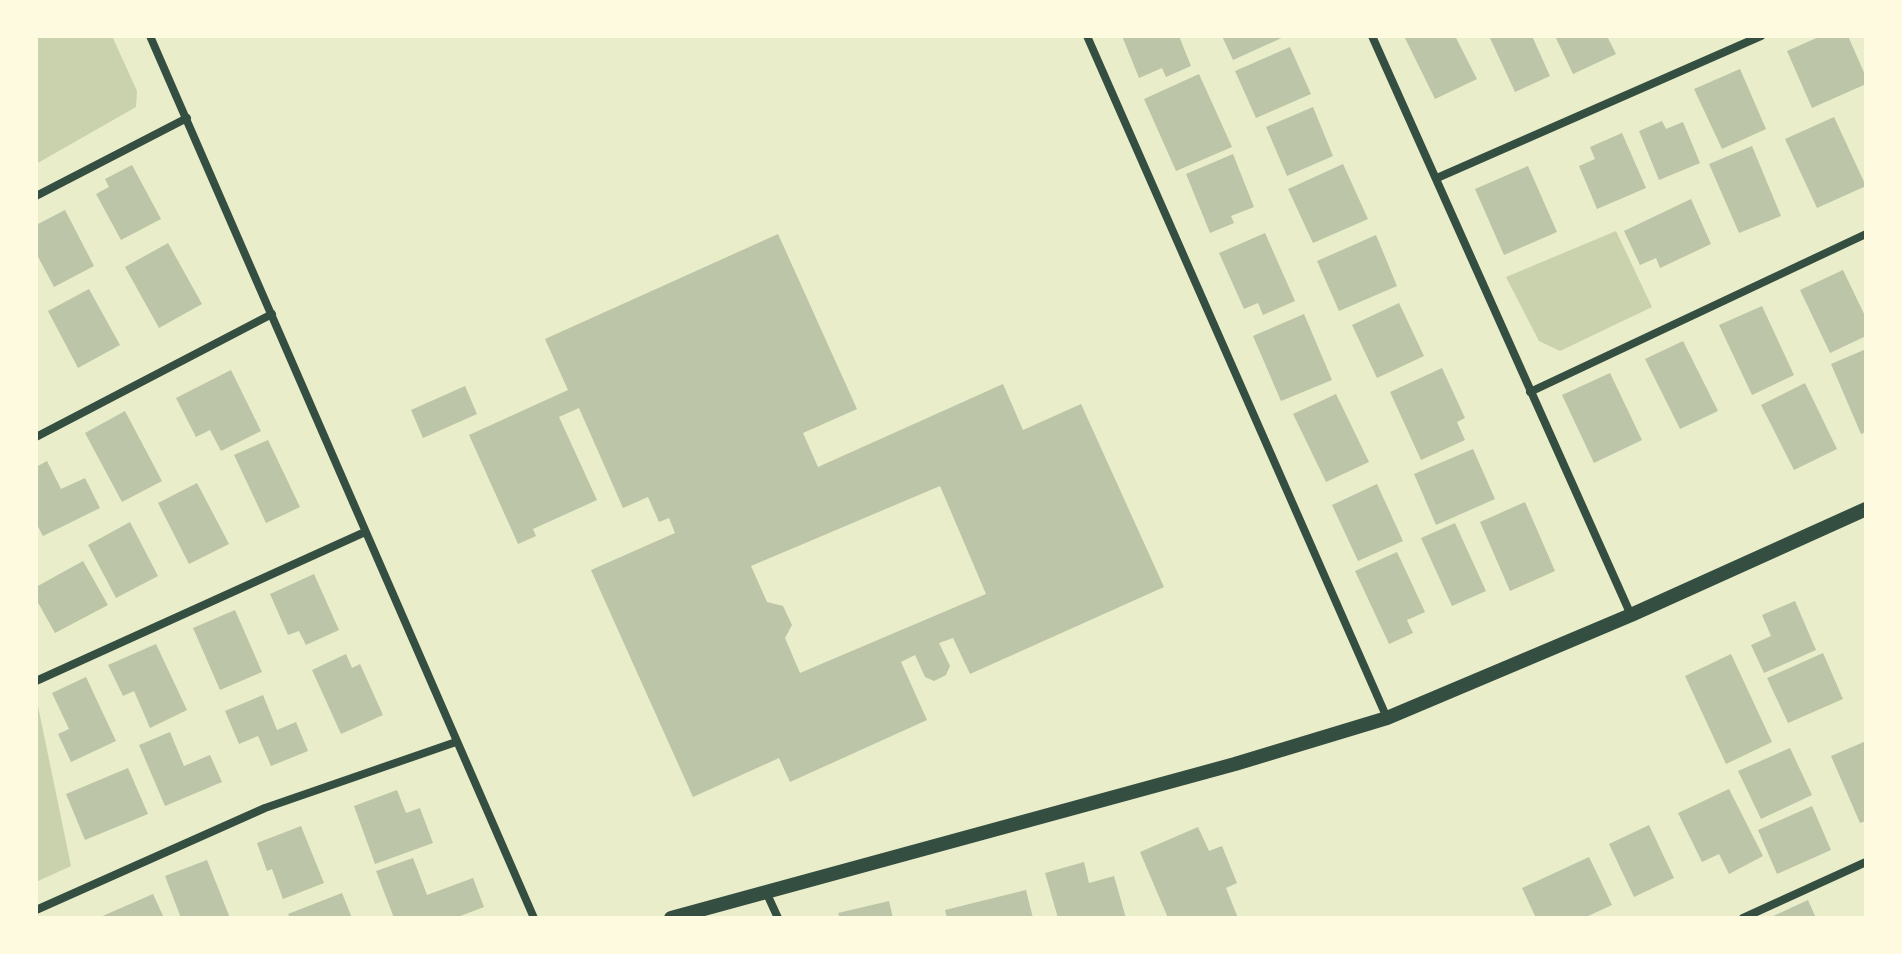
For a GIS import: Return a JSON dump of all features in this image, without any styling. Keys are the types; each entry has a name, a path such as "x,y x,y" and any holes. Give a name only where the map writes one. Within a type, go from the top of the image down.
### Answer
{"street":[{"path":"150,36 534,918"},
{"path":"1087,36 1387,718"},
{"path":"1372,36 1631,615"},
{"path":"1437,178 1761,36"},
{"path":"36,196 187,118"},
{"path":"1530,392 1866,234"},
{"path":"36,437 272,314"},
{"path":"671,918 1235,764 1387,718 1631,615 1866,509"},
{"path":"36,681 365,532"},
{"path":"36,910 265,808 456,742"},
{"path":"1743,918 1866,862"},
{"path":"767,894 778,918"}],"green space":[{"path":"36,36 112,36 137,91 136,107 36,164"},
{"path":"1616,231 1652,307 1560,351 1539,341 1506,277"},
{"path":"36,707 71,866 36,882"}],"building":[{"path":"1122,36 1179,36 1191,66 1166,77 1162,68 1139,78"},
{"path":"1222,36 1286,36 1233,60"},
{"path":"1404,36 1455,36 1477,79 1435,99"},
{"path":"1489,36 1532,36 1550,76 1515,92"},
{"path":"1555,36 1607,36 1616,54 1573,74"},
{"path":"1821,36 1848,36 1866,77 1866,84 1812,108 1787,51"},
{"path":"1290,47 1311,94 1256,118 1235,71"},
{"path":"1740,69 1766,129 1722,149 1694,89"},
{"path":"1199,74 1232,147 1176,171 1144,99"},
{"path":"1313,107 1333,156 1287,176 1266,127"},
{"path":"1834,117 1866,186 1817,208 1785,139"},
{"path":"1662,121 1666,129 1683,122 1700,163 1659,180 1639,131"},
{"path":"1622,133 1646,188 1597,209 1579,166 1595,159 1590,147"},
{"path":"1752,146 1781,216 1739,233 1709,164"},
{"path":"1233,154 1254,207 1231,216 1234,223 1210,233 1186,174"},
{"path":"1343,164 1368,219 1313,243 1288,189"},
{"path":"132,165 161,219 121,240 96,194 109,187 105,179"},
{"path":"1528,166 1557,232 1504,255 1475,189"},
{"path":"1691,199 1711,244 1660,268 1656,258 1640,265 1624,231"},
{"path":"65,210 94,266 54,287 36,253 36,225"},
{"path":"1265,233 1295,301 1263,315 1258,303 1244,309 1219,253"},
{"path":"778,234 857,409 803,433 818,467 1003,384 1023,430 1081,404 1164,587 970,674 953,638 939,643 950,666 946,675 934,681 925,677 915,655 901,662 927,720 790,782 779,758 693,797 591,570 675,533 669,518 659,522 648,497 623,508 579,408 559,417 597,500 533,529 536,536 518,544 469,435 568,390 545,339","holes":["940,486 986,594 800,673 785,638 792,625 783,606 767,602 751,566"]},
{"path":"1376,235 1397,286 1339,311 1317,261"},
{"path":"168,243 202,304 159,328 125,267"},
{"path":"1843,270 1866,318 1866,336 1830,353 1800,290"},
{"path":"89,289 120,345 78,368 48,311"},
{"path":"1399,303 1424,356 1377,378 1352,325"},
{"path":"1762,306 1794,375 1752,395 1719,325"},
{"path":"1304,314 1332,380 1281,401 1253,336"},
{"path":"1683,341 1718,411 1680,429 1645,359"},
{"path":"1866,349 1866,432 1861,434 1831,364"},
{"path":"1442,368 1465,418 1457,422 1465,440 1421,460 1390,392"},
{"path":"231,370 261,431 221,451 210,430 196,437 176,398"},
{"path":"1610,373 1642,440 1594,463 1562,395"},
{"path":"1805,383 1837,449 1794,470 1761,405"},
{"path":"465,386 477,414 423,438 411,410"},
{"path":"1336,394 1369,462 1326,482 1293,414"},
{"path":"125,411 162,481 122,502 85,433"},
{"path":"268,440 300,507 266,523 234,455"},
{"path":"1473,449 1495,499 1436,525 1414,474"},
{"path":"47,461 61,489 85,478 100,508 43,536 36,523 36,467"},
{"path":"197,483 229,544 189,564 158,503"},
{"path":"1377,484 1403,541 1358,561 1332,505"},
{"path":"1525,502 1555,571 1510,591 1480,522"},
{"path":"130,522 158,576 116,598 88,545"},
{"path":"1455,523 1486,591 1452,606 1421,538"},
{"path":"1397,552 1425,612 1407,620 1413,633 1389,644 1355,571"},
{"path":"83,561 108,605 55,633 36,599 36,587"},
{"path":"314,574 339,630 306,645 299,631 288,635 270,594"},
{"path":"1795,601 1816,650 1764,673 1751,645 1771,636 1762,615"},
{"path":"235,610 262,672 220,690 193,628"},
{"path":"156,644 187,710 150,728 134,691 123,696 108,665"},
{"path":"1823,653 1843,699 1788,723 1767,678"},
{"path":"346,654 352,668 360,664 383,715 341,734 312,670"},
{"path":"1731,654 1772,742 1726,764 1685,676"},
{"path":"86,677 116,741 71,762 58,734 69,729 52,693"},
{"path":"263,695 277,730 296,722 308,751 271,766 258,736 239,744 225,711"},
{"path":"170,732 184,766 210,755 222,782 165,806 139,745"},
{"path":"1866,741 1866,821 1860,823 1831,756"},
{"path":"1790,748 1812,795 1761,819 1738,771"},
{"path":"128,768 148,814 85,840 66,794"},
{"path":"1729,789 1763,856 1729,874 1719,854 1702,862 1678,813"},
{"path":"397,790 406,813 420,808 433,843 375,864 354,806"},
{"path":"1812,806 1831,850 1777,874 1758,830"},
{"path":"1649,825 1674,878 1634,897 1609,844"},
{"path":"301,826 324,883 283,899 272,869 267,871 257,843"},
{"path":"1198,827 1209,851 1222,846 1237,883 1226,888 1238,918 1168,918 1140,852"},
{"path":"1589,857 1612,905 1584,918 1536,918 1522,888"},
{"path":"413,858 427,895 473,878 484,907 455,918 394,918 376,871"},
{"path":"207,860 230,918 181,918 165,876"},
{"path":"1084,862 1089,883 1114,876 1126,918 1058,918 1045,873"},
{"path":"1026,890 1033,918 947,918 945,910"},
{"path":"342,893 352,918 290,918 288,914"},
{"path":"153,894 164,918 98,918"},
{"path":"1808,900 1816,918 1769,918"},
{"path":"889,901 893,918 840,918 838,913"}]}
